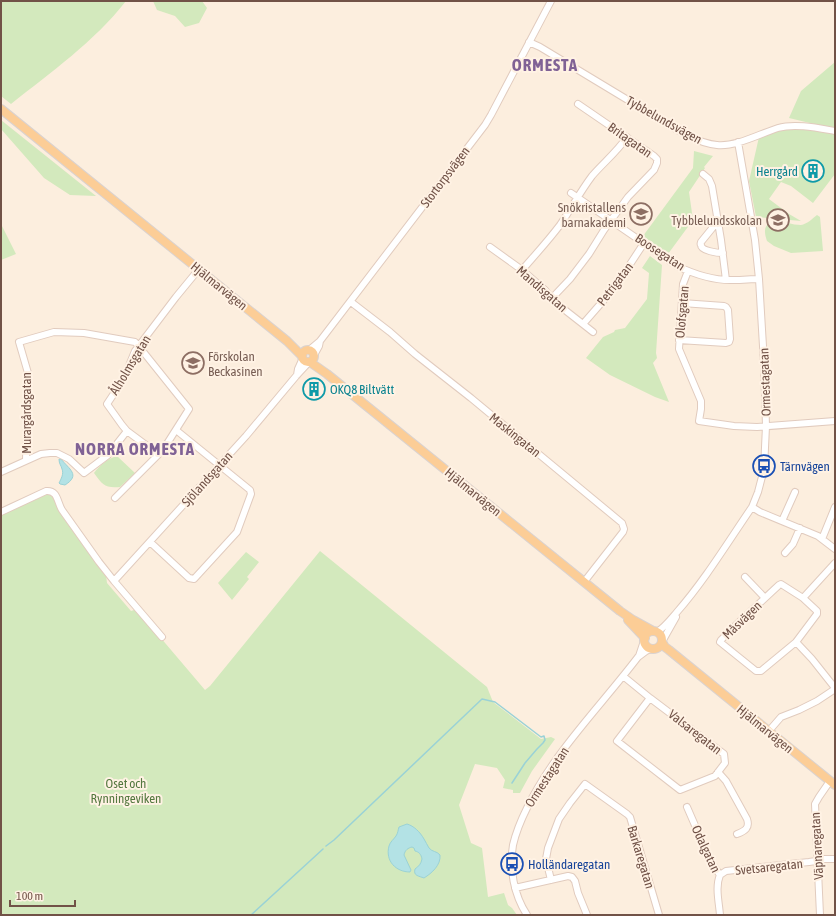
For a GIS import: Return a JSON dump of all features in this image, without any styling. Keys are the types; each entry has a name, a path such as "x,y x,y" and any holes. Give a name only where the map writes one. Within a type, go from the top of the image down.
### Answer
{"main road":[{"name":"Hjälmarvägen","path":"1,109 287,341 294,344 327,374 620,611 633,620 655,631"},
{"name":"Hjälmarvägen","path":"620,611 644,640"},
{"path":"655,631 661,635 662,641 660,646 653,649 646,646 644,640 647,634 655,631"},
{"name":"Hjälmarvägen","path":"662,641 665,647 695,672 833,783"},
{"name":"Hjälmarvägen","path":"653,649 695,672"}],"street":[{"name":"Stortorpsvägen","path":"308,357 319,346 320,341 485,125 551,1"},
{"name":"Tybbelundsvägen","path":"529,42 540,47 663,121 703,142 724,145 788,126 814,127 835,131"},
{"name":"Britagatan","path":"578,104 657,158 657,163 654,170 628,197 611,220"},
{"path":"522,270 546,244 560,225 577,197 627,137"},
{"name":"Ormestagatan","path":"662,641 686,602 752,506 758,492 764,469 766,426 760,279 755,240 738,142"},
{"path":"703,174 709,179 712,186 726,280"},
{"name":"Boosegatan","path":"571,193 677,266 702,277 726,280 760,279"},
{"path":"552,298 570,279 589,254 611,220"},
{"path":"719,225 714,226 700,245 704,249 717,253 723,253"},
{"name":"Petrigatan","path":"583,324 610,293 644,243"},
{"name":"Mandisgatan","path":"490,247 522,270 556,303 593,332"},
{"name":"Ålholmsgatan","path":"158,454 127,431 107,404 121,382 134,353 199,269"},
{"name":"Olofsgatan","path":"688,271 683,282 679,350 701,401 698,421 734,426 766,426"},
{"name":"Maskingatan","path":"350,302 390,332 622,523 624,529 623,532 584,582"},
{"path":"679,340 726,343 729,342 730,339 728,310 726,307 682,303"},
{"name":"Murargårdsgatan","path":"26,460 28,373 19,342 51,333 84,333 135,342 139,346"},
{"path":"115,498 163,450 190,409 139,346"},
{"name":"Sjölandsgatan","path":"114,581 267,412 297,375 298,369 308,357"},
{"path":"766,426 835,421"},
{"path":"150,542 194,580 237,532 251,494 250,490 176,430"},
{"path":"1,472 26,460 44,454 57,453 69,459 84,473 108,455 127,431"},
{"path":"1,512 46,491 52,491 56,495 59,506 65,516 114,581 162,636"},
{"path":"782,521 795,492"},
{"path":"752,506 760,512 800,528 822,539 835,550"},
{"path":"822,539 835,507"},
{"path":"785,552 793,544 800,528"},
{"path":"804,598 835,563"},
{"name":"Måsvägen","path":"745,577 766,598"},
{"name":"Måsvägen","path":"781,584 804,598 817,611 817,614 796,642 762,671 756,671 720,642 766,598 781,584"},
{"name":"Ormestagatan","path":"655,631 665,626 686,602"},
{"name":"Ormestagatan","path":"638,657 644,640"},
{"path":"768,732 781,718 817,701 835,688 812,659 796,642"},
{"name":"Ormestagatan","path":"527,915 515,888 512,856 517,831 531,799 554,762 638,657 646,651 653,649"},
{"name":"Valsaregatan","path":"623,676 724,754 725,763 715,776 680,790 617,741 650,698"},
{"name":"Valsaregatan","path":"718,772 726,781 747,819 747,828 737,834"},
{"name":"Väpnaregatan","path":"820,915 815,804 819,797 833,783"},
{"name":"Barkaregatan","path":"551,880 546,859 548,848 559,819 570,802 585,784 630,817 659,915"},
{"name":"Odalgatan","path":"687,807 712,862 720,875 718,880 720,915"},
{"name":"Svetsaregatan","path":"720,875 726,871 809,862 816,861 818,859 835,859"},
{"path":"515,888 568,876 574,881 587,915"}],"green space":[{"path":"1,1 126,1 114,16 86,43 11,104 1,96"},
{"path":"153,1 202,1 207,8 199,23 185,27 175,16 157,10"},
{"path":"835,62 835,129 789,118 801,91"},
{"path":"1,120 96,196 70,195 44,178 1,129"},
{"path":"786,129 820,130 835,134 835,174 813,203 791,186 781,182 769,199 801,221 756,217 749,181 759,137"},
{"path":"694,151 713,156 704,167 705,168 689,192 693,220 668,254 643,236 693,168"},
{"path":"817,215 820,217 823,251 791,253 774,246 767,241 765,228 770,223 781,222 801,225"},
{"path":"1,224 16,254 1,260"},
{"path":"650,256 662,265 656,353 657,358 653,363 669,402 655,397 610,375 586,358 603,337 614,332 615,330 625,328 647,299 649,273 642,268"},
{"path":"117,456 135,473 120,487 110,487 104,485 94,473 104,463"},
{"name":"Oset och Rynningeviken","path":"48,494 53,497 56,505 106,575 107,583 131,611 134,610 160,637 205,690 210,686 320,551 487,687 493,702 541,739 551,737 555,739 532,771 520,793 513,793 513,790 503,788 505,780 497,768 475,764 459,805 471,843 482,848 488,897 504,893 508,905 517,915 1,915 1,515"},
{"path":"246,552 259,562 247,577 249,579 232,600 218,583"}],"water":[{"path":"59,459 61,459 70,469 73,475 70,481 65,485 59,483 63,473"},
{"path":"407,824 419,832 430,849 440,855 439,862 433,871 424,878 415,873 415,869 420,865 422,859 419,853 412,847 405,852 404,855 411,870 410,872 396,868 390,861 388,851 390,845 397,835 399,827"}],"waterway":[{"path":"326,846 482,699 495,702 541,737 544,736 545,740 543,743 525,763 512,783"},
{"path":"251,915 323,849"}],"place":[{"name":"Herrgård","path":"813,171"},
{"name":"Snökristallens barnakademi","path":"641,214"},
{"name":"Tybblelundsskolan","path":"778,220"},
{"name":"Förskolan Beckasinen","path":"193,363"},
{"name":"OKQ8 Biltvätt","path":"314,389"},
{"name":"Tärnvägen","path":"764,466"},
{"name":"Holländaregatan","path":"512,864"}],"district":[{"name":"ORMESTA","path":"545,65"},
{"name":"NORRA ORMESTA","path":"135,449"}]}
